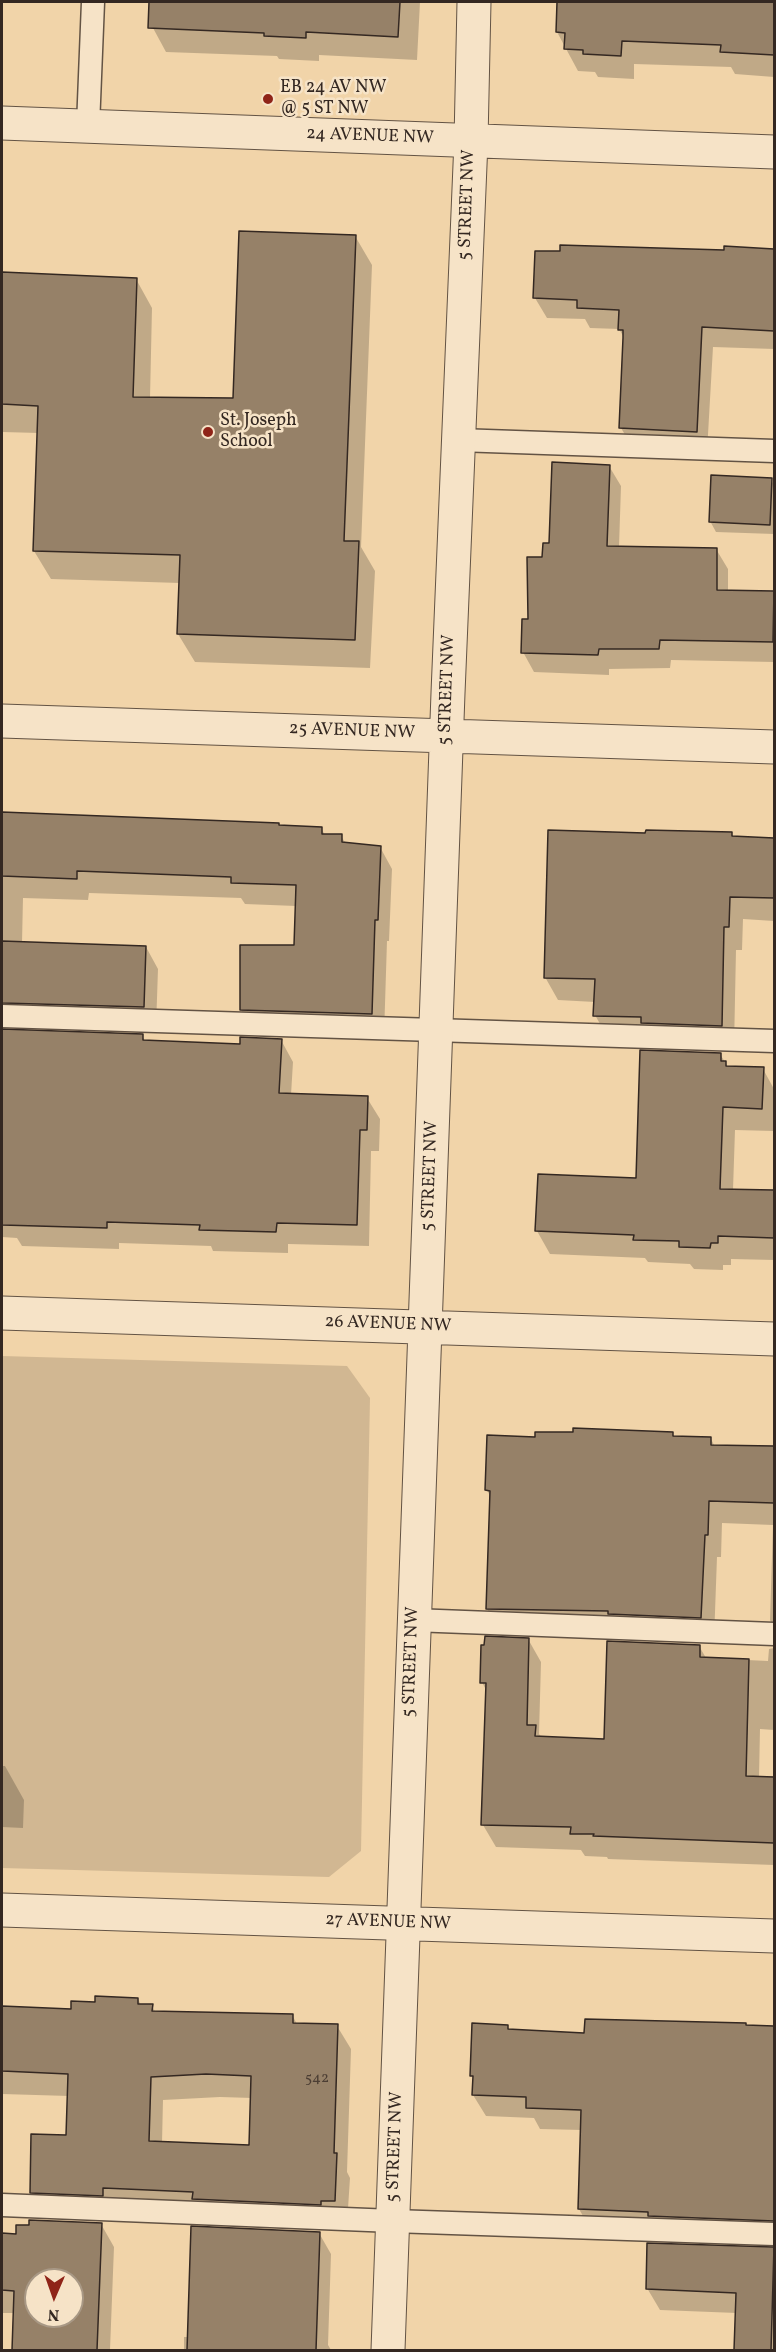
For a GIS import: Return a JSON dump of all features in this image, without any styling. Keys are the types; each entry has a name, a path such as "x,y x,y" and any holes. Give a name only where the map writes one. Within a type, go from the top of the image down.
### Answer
{"street":[{"name":"5 STREET NW","path":"388,2350 446,736 471,141 474,2"},
{"name":"24 AVENUE NW","path":"2,123 774,152"},
{"name":"25 AVENUE NW","path":"2,721 774,747"},
{"name":"26 AVENUE NW","path":"2,1313 774,1340"},
{"name":"27 AVENUE NW","path":"2,1910 774,1936"}],"lane":[{"path":"88,126 93,2"},
{"path":"458,440 774,451"},
{"path":"2,1016 774,1041"},
{"path":"413,1620 774,1635"},
{"path":"2,2205 774,2234"}],"shaded area":[{"path":"2,1356 347,1366 370,1398 361,1851 329,1877 2,1868"}],"building":[{"path":"149,2 400,2 398,37 306,32 306,38 264,36 264,33 148,28"},
{"path":"557,2 774,2 774,55 720,52 721,45 622,41 621,56 583,54 583,50 564,49 565,33 556,32"},
{"path":"239,231 356,235 344,541 359,541 355,640 177,634 180,555 33,551 38,406 2,404 2,272 137,278 133,397 233,398"},
{"path":"560,245 724,250 724,246 774,249 774,331 702,327 697,432 619,428 623,330 618,330 619,310 577,308 577,300 533,298 535,251 560,251"},
{"path":"552,462 610,465 607,546 717,548 717,590 774,591 773,642 660,640 659,649 599,649 598,655 521,653 522,619 528,619 527,557 542,557 543,543 549,543"},
{"path":"711,475 772,478 770,525 709,522"},
{"path":"2,812 279,823 279,825 322,827 322,834 342,834 342,842 381,846 378,920 375,920 372,1014 240,1010 240,945 294,945 296,885 231,883 231,877 77,871 77,879 2,876"},
{"path":"548,830 645,833 646,830 732,832 732,836 774,838 774,898 730,897 729,927 724,927 722,1026 641,1023 641,1017 593,1016 595,979 544,978"},
{"path":"2,941 146,946 144,1007 2,1003"},
{"path":"2,1029 143,1034 143,1040 240,1044 240,1037 282,1039 279,1093 368,1096 367,1130 360,1130 357,1225 277,1223 276,1232 199,1230 200,1225 107,1222 107,1228 2,1225"},
{"path":"640,1050 721,1053 721,1061 726,1061 726,1066 764,1067 762,1109 723,1107 720,1189 774,1190 774,1238 718,1236 718,1243 711,1243 710,1248 679,1247 679,1241 633,1240 634,1235 535,1231 538,1174 636,1178"},
{"path":"573,1428 673,1432 673,1436 711,1437 711,1445 774,1446 774,1503 709,1501 701,1618 608,1614 608,1611 486,1609 490,1491 485,1490 487,1435 535,1437 535,1432 573,1432"},
{"path":"485,1636 529,1638 527,1725 536,1725 535,1736 604,1739 607,1641 700,1645 700,1657 749,1659 746,1776 774,1777 774,1843 593,1836 594,1834 570,1834 571,1827 481,1825 486,1683 480,1683 481,1645 484,1645"},
{"path":"95,1996 138,1998 138,2004 153,2004 152,2011 293,2014 293,2023 338,2024 334,2153 337,2153 335,2201 321,2201 321,2205 192,2199 193,2192 103,2188 103,2196 30,2193 31,2134 66,2135 68,2074 2,2071 2,2006 71,2009 71,2001 95,2002","holes":["206,2074 251,2076 249,2145 149,2141 151,2077"]},
{"path":"585,2019 746,2023 746,2025 774,2026 774,2221 648,2216 648,2212 578,2209 581,2110 526,2108 526,2097 472,2095 473,2076 470,2076 472,2023 508,2025 508,2029 584,2033"},
{"path":"29,2220 102,2223 97,2350 12,2350 14,2291 2,2290 2,2233 16,2234 16,2225 29,2225"},
{"path":"191,2226 320,2232 316,2350 187,2350"},
{"path":"647,2243 774,2247 771,2350 734,2350 736,2293 646,2289"}],"place":[{"name":"EB 24 AV NW @ 5 ST NW","path":"268,99"},
{"name":"St. Joseph School","path":"208,432"}]}
